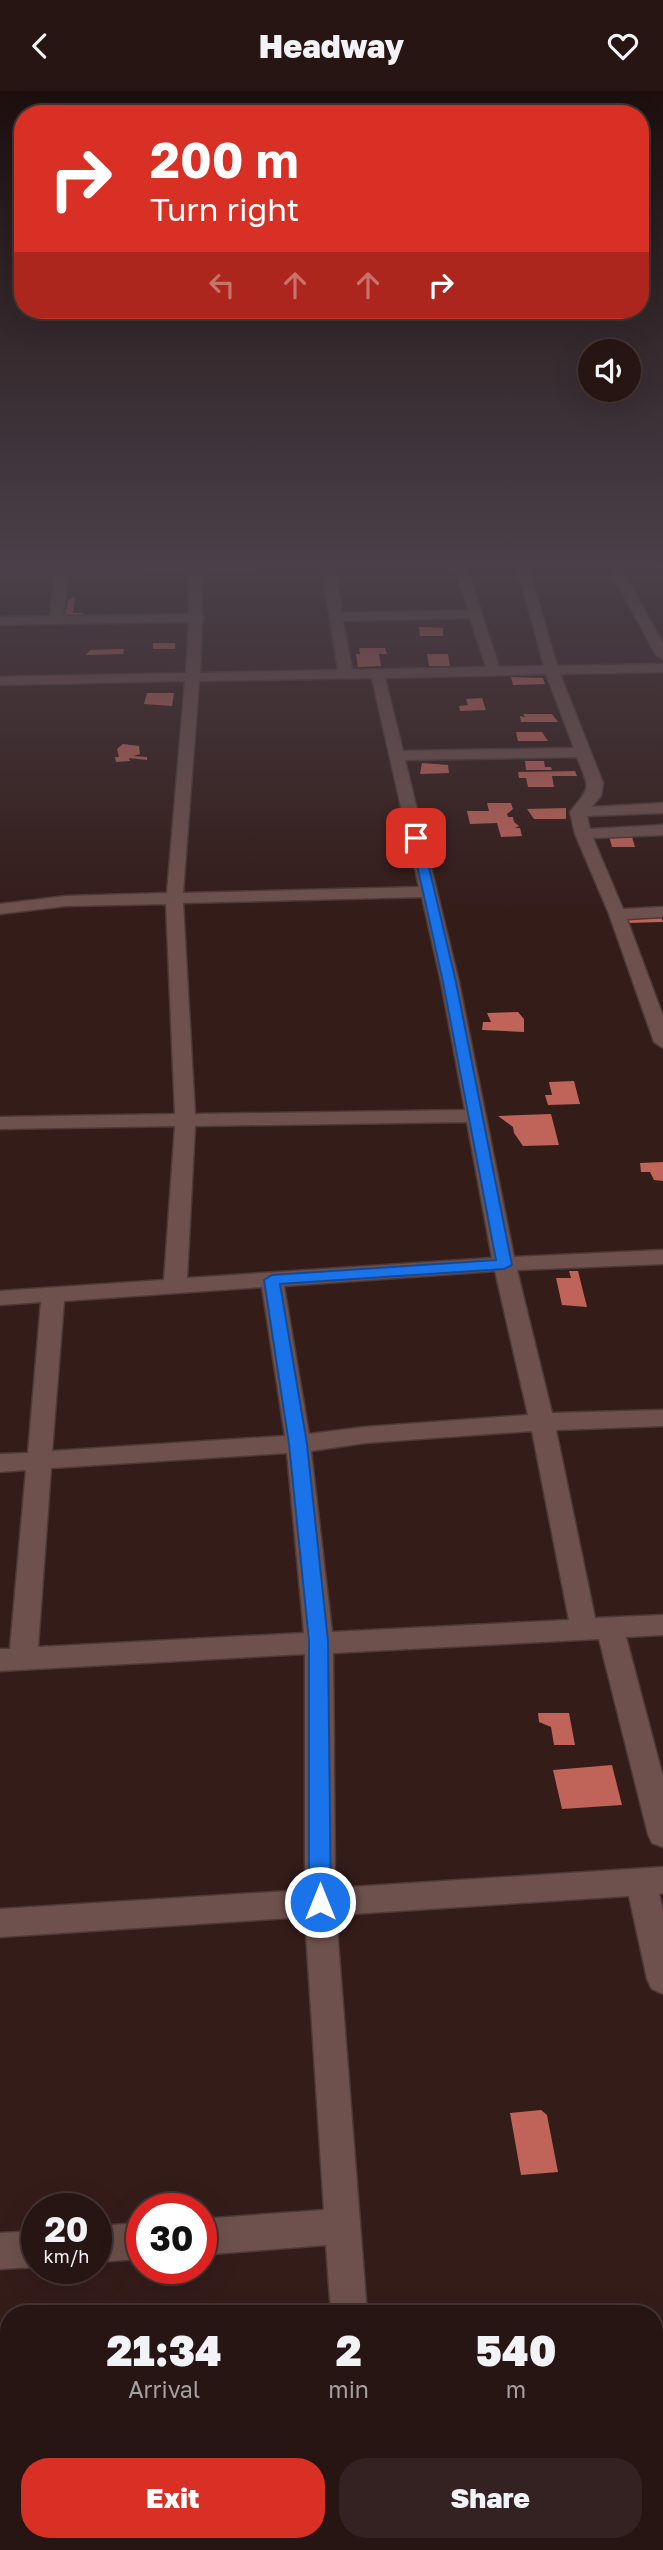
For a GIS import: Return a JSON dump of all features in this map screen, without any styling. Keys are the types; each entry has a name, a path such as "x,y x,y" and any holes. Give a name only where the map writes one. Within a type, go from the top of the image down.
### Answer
{"street":[{"path":"175,1287 185,1119 175,898 181,780 194,683"},
{"path":"380,683 429,892 504,1265 542,1422 597,1629 663,1835"},
{"path":"557,683 596,783 593,796 578,812"},
{"path":"398,756 584,752"},
{"path":"578,812 663,808"},
{"path":"578,812 583,834 657,1010 663,1042"},
{"path":"583,834 663,830"},
{"path":"0,909 66,901 429,892"},
{"path":"617,914 663,912"},
{"path":"0,1123 476,1116"},
{"path":"0,1298 663,1257"},
{"path":"272,1280 298,1444 319,1641 320,1902 349,2305"},
{"path":"53,1295 38,1462 12,1659 663,1625"},
{"path":"0,1462 38,1462 298,1444 365,1435 542,1422 663,1418"},
{"path":"0,1923 652,1880 663,1979"},
{"path":"217,2236 344,2226"},
{"path":"0,2251 21,2250"}],"building":[{"path":"512,683 545,684 513,685"},
{"path":"147,693 174,693 172,706 144,704"},
{"path":"482,698 486,710 460,711 459,706 468,705 466,699"},
{"path":"523,714 552,714 558,722 521,722 520,716 525,717"},
{"path":"516,732 542,732 548,741 518,741"},
{"path":"123,744 139,746 140,754 133,756 147,757 147,760 129,758 130,761 116,762 115,757 119,757 117,749"},
{"path":"525,761 544,761 545,767 551,767 552,770 526,770"},
{"path":"422,763 448,765 449,773 420,774"},
{"path":"575,771 577,776 552,776 554,787 528,787 526,778 519,778 518,772"},
{"path":"487,803 511,803 513,809 507,814 508,817 513,817 519,826 515,828 520,828 522,836 501,837 497,823 470,824 467,811 489,811"},
{"path":"566,808 566,819 534,819 527,809"},
{"path":"609,836 632,837 635,847 612,847"},
{"path":"661,916 663,922 627,923 626,917"},
{"path":"518,1012 524,1019 524,1032 482,1030 483,1022 491,1022 487,1013"},
{"path":"574,1081 580,1104 548,1105 545,1095 552,1095 549,1082"},
{"path":"551,1114 559,1145 523,1146 513,1127 498,1116"},
{"path":"663,1162 663,1181 654,1180 650,1172 641,1172 640,1163"},
{"path":"569,1271 578,1271 587,1307 562,1305 556,1278 571,1278"},
{"path":"538,1713 569,1713 575,1745 554,1745 551,1727 539,1722"},
{"path":"612,1765 622,1805 562,1809 553,1770"},
{"path":"541,2110 547,2115 558,2172 521,2175 510,2113"}],"route":[{"path":"320,1902 319,1641 298,1444 272,1280 504,1265 450,982 416,838"}]}
